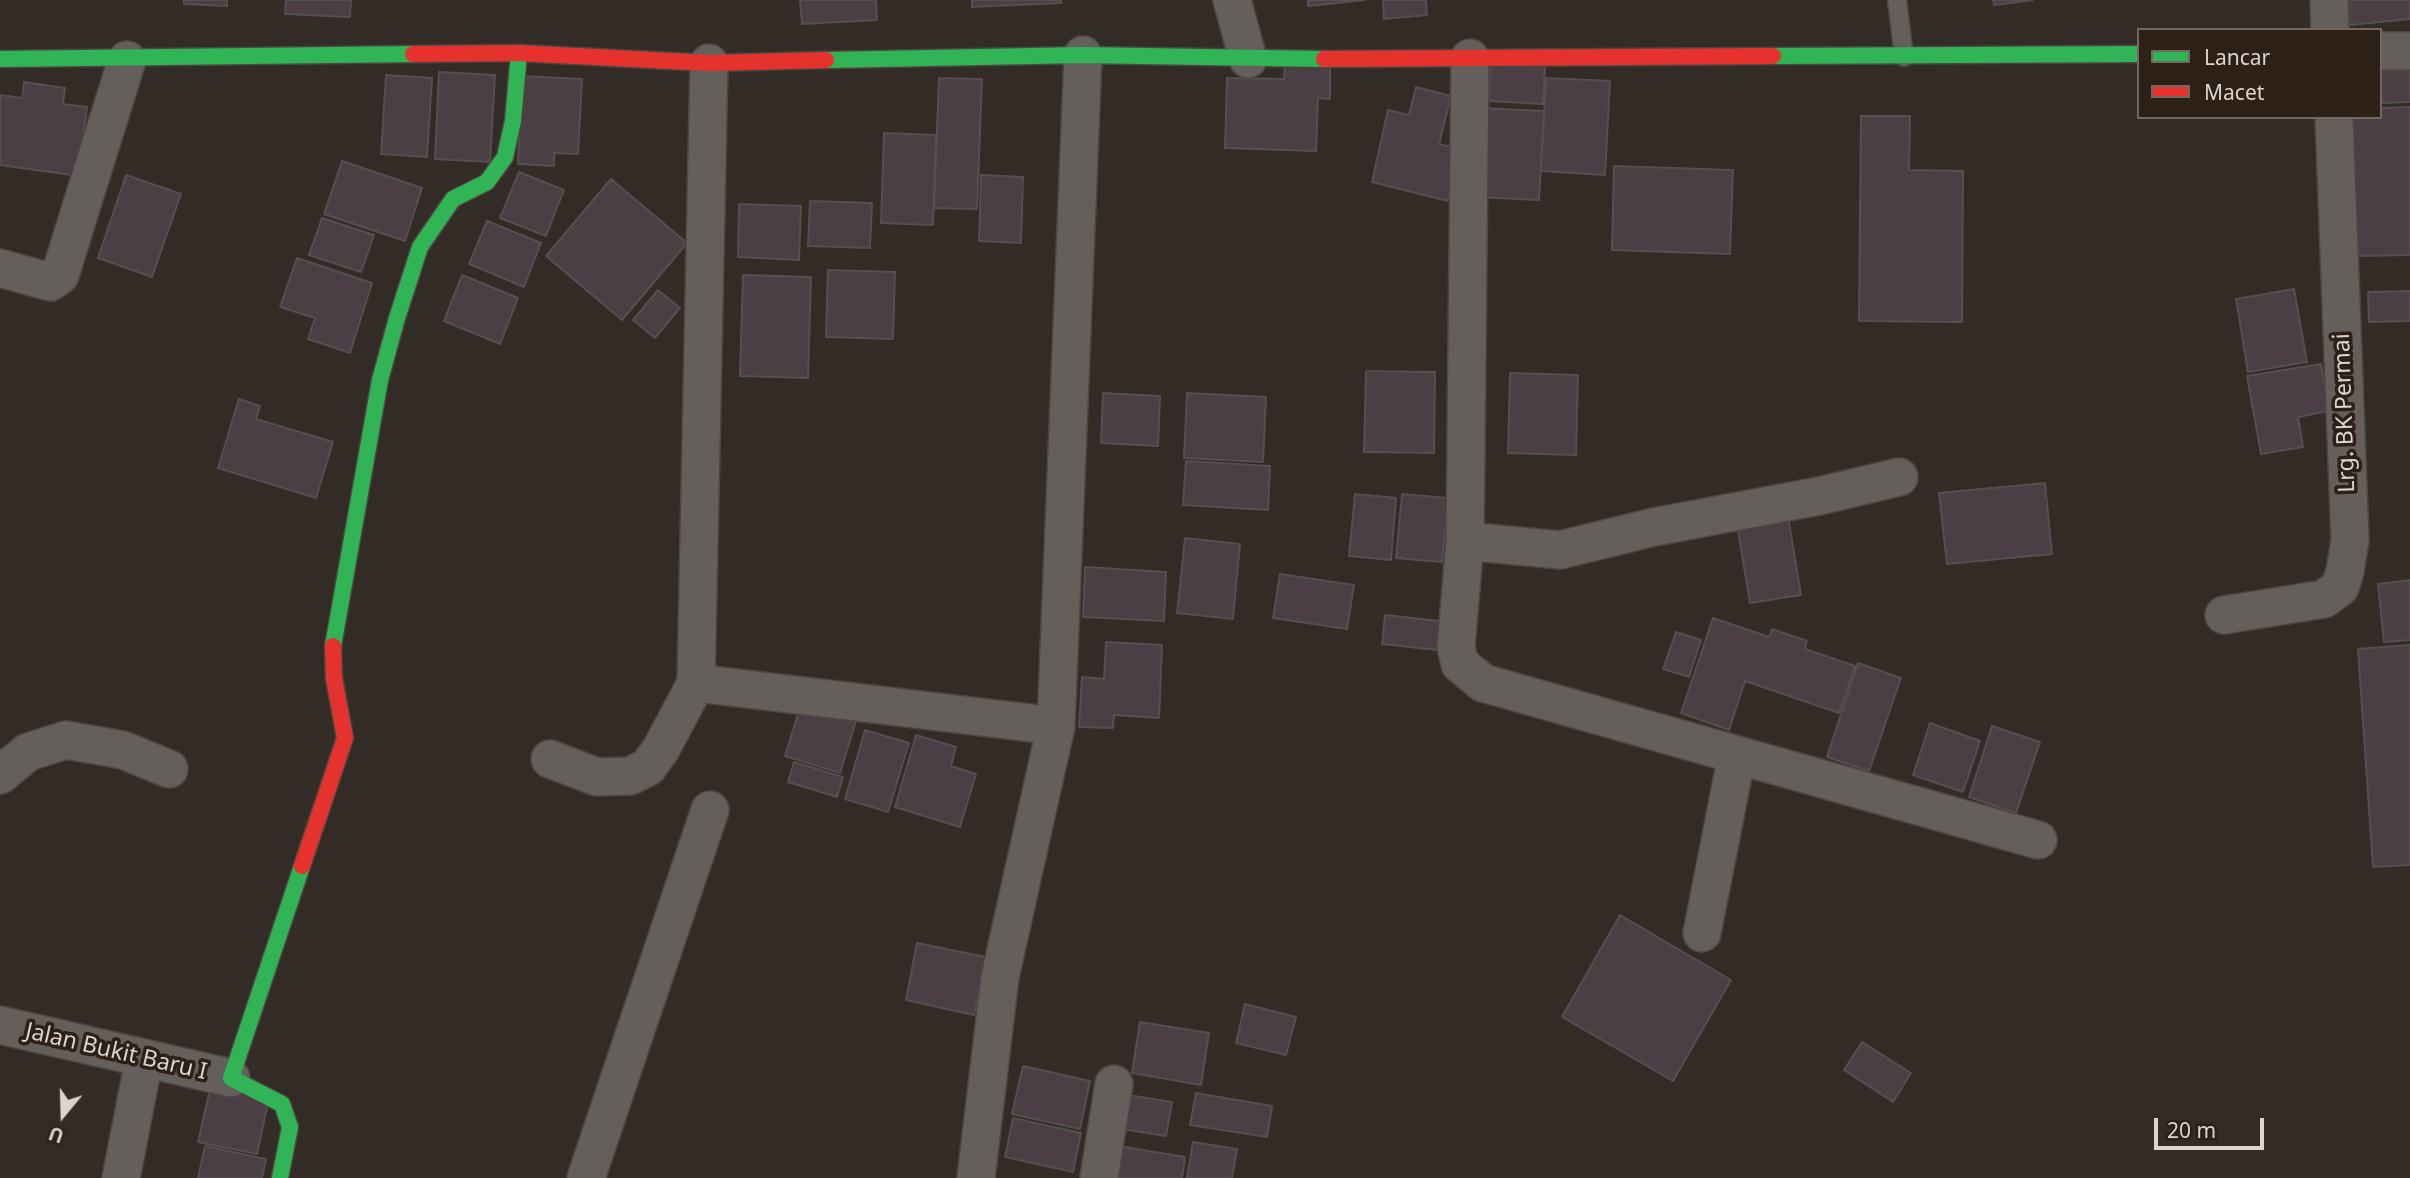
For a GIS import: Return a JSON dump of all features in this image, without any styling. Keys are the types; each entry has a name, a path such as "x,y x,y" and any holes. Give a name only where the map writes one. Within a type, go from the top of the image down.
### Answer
{"street":[{"path":"1232,0 1248,60"},
{"path":"2329,0 2330,28"},
{"path":"2382,51 2410,51"},
{"path":"0,59 127,60 519,53 709,63 1083,55 1248,60 2137,54"},
{"path":"280,1178 290,1127 282,1104 231,1078 345,738 334,678 333,647 380,380 397,318 420,247 453,199 486,181 505,157 513,121 519,53"},
{"path":"976,1178 1000,977 1056,726 1083,55"},
{"path":"1470,58 1465,541 1456,647 1460,664 1469,675 1483,683 2038,840"},
{"path":"0,268 50,282 60,275 127,60"},
{"path":"550,759 597,777 630,776 648,767 661,749 696,682 709,63"},
{"name":"Lrg. BK Permai","path":"2224,615 2324,598 2340,587 2345,571 2350,540 2334,119"},
{"path":"1465,541 1560,550 1654,527 1899,477"},
{"path":"696,682 1056,726"},
{"path":"0,775 28,752 66,740 123,750 169,769"},
{"path":"1702,933 1737,755"},
{"path":"586,1178 710,810"},
{"name":"Jalan Bukit Baru I","path":"0,1025 231,1078"},
{"path":"121,1178 144,1060"},
{"path":"1099,1178 1114,1084"}],"lane":[{"path":"1897,0 1904,57"}],"building":[{"path":"184,0 227,0 227,6 184,4"},
{"path":"286,0 351,0 350,17 285,14"},
{"path":"800,0 876,0 877,20 802,24"},
{"path":"972,0 1061,0 1061,3 972,7"},
{"path":"1308,0 1365,0 1308,6"},
{"path":"1383,0 1426,0 1427,15 1384,19"},
{"path":"1993,0 2033,0 1994,5"},
{"path":"2348,0 2410,0 2410,19 2350,25"},
{"path":"1285,62 1330,64 1330,99 1318,98 1316,151 1225,148 1227,78 1284,79"},
{"path":"1491,64 1545,66 1543,104 1489,101"},
{"path":"2410,65 2410,102 2382,103 2382,66"},
{"path":"439,72 495,75 490,162 435,159"},
{"path":"386,75 432,78 427,157 381,154"},
{"path":"522,76 582,79 578,154 554,153 554,166 518,164"},
{"path":"939,78 982,79 977,209 934,208"},
{"path":"1546,78 1610,81 1605,175 1541,171"},
{"path":"24,82 65,88 63,104 87,107 78,176 0,165 0,95 22,98"},
{"path":"1416,87 1451,96 1439,144 1460,149 1448,201 1372,182 1388,110 1409,115"},
{"path":"2410,107 2410,255 2356,256 2353,119 2382,119 2382,108"},
{"path":"1481,108 1544,111 1539,200 1477,197"},
{"path":"1861,116 1910,116 1909,170 1963,171 1962,322 1859,321"},
{"path":"884,133 936,135 933,225 881,223"},
{"path":"342,161 422,188 405,241 324,214"},
{"path":"1614,166 1733,170 1730,254 1612,250"},
{"path":"519,172 564,190 546,236 500,218"},
{"path":"126,175 181,194 152,277 98,258"},
{"path":"981,175 1023,177 1021,243 979,241"},
{"path":"611,179 687,243 622,320 546,256"},
{"path":"810,201 872,203 870,248 808,246"},
{"path":"739,204 801,206 799,260 738,257"},
{"path":"322,218 374,235 361,272 309,255"},
{"path":"487,221 541,243 524,287 469,264"},
{"path":"297,258 372,283 350,353 308,339 315,318 280,307"},
{"path":"828,270 895,272 893,339 826,337"},
{"path":"462,275 518,298 500,344 444,321"},
{"path":"743,275 811,277 808,378 740,376"},
{"path":"2294,289 2307,362 2248,372 2236,299"},
{"path":"658,290 680,308 655,338 633,320"},
{"path":"2410,291 2410,321 2369,322 2368,292"},
{"path":"2321,364 2329,411 2298,417 2303,447 2261,454 2247,376"},
{"path":"1366,371 1435,372 1434,453 1364,452"},
{"path":"1510,373 1578,375 1576,455 1508,453"},
{"path":"1103,393 1160,396 1158,446 1101,443"},
{"path":"1187,393 1266,397 1263,462 1184,458"},
{"path":"239,399 260,406 256,419 333,442 316,498 218,468"},
{"path":"1186,461 1270,466 1268,510 1183,505"},
{"path":"2045,483 2052,554 1947,564 1939,493"},
{"path":"1355,494 1396,498 1391,560 1349,556"},
{"path":"1402,494 1448,498 1442,562 1396,558"},
{"path":"1787,510 1801,595 1750,603 1736,519"},
{"path":"1185,538 1240,544 1233,619 1177,613"},
{"path":"1085,567 1166,572 1164,621 1083,617"},
{"path":"1280,574 1354,585 1347,629 1273,618"},
{"path":"2410,580 2410,640 2384,642 2378,584"},
{"path":"1385,615 1440,621 1437,650 1382,644"},
{"path":"1713,618 1769,637 1772,629 1807,641 1805,649 1855,666 1839,713 1745,681 1729,730 1681,713"},
{"path":"1676,632 1701,640 1689,677 1663,669"},
{"path":"1106,642 1162,645 1159,718 1114,715 1113,728 1079,727 1082,677 1104,679"},
{"path":"2410,645 2410,865 2373,867 2358,649"},
{"path":"1858,663 1901,678 1869,771 1827,757"},
{"path":"801,704 856,721 840,773 785,756"},
{"path":"1930,723 1980,741 1963,792 1913,775"},
{"path":"1992,726 2040,742 2016,813 1969,797"},
{"path":"865,730 909,743 888,812 845,799"},
{"path":"916,735 956,747 951,766 976,774 960,827 895,807"},
{"path":"794,762 843,777 837,797 788,782"},
{"path":"1620,915 1731,980 1673,1081 1562,1017"},
{"path":"917,943 986,957 974,1015 906,1000"},
{"path":"1245,1004 1296,1017 1286,1055 1236,1043"},
{"path":"1140,1022 1209,1033 1201,1085 1132,1073"},
{"path":"1862,1042 1911,1073 1893,1102 1844,1070"},
{"path":"1023,1066 1090,1081 1080,1129 1012,1114"},
{"path":"211,1085 269,1098 257,1154 198,1142"},
{"path":"1115,1093 1172,1102 1166,1136 1110,1127"},
{"path":"1196,1093 1272,1106 1267,1137 1190,1125"},
{"path":"1013,1118 1081,1133 1073,1172 1005,1157"},
{"path":"1193,1142 1237,1149 1232,1178 1187,1178"},
{"path":"1112,1145 1185,1157 1182,1178 1107,1178"},
{"path":"205,1146 266,1159 262,1178 198,1178"}],"traffic: fast":[{"path":"333,646 380,380 397,318 420,247 453,199 487,182 505,157 513,121 519,53"},
{"path":"0,59 413,54"},
{"path":"1773,56 2137,54"},
{"path":"826,60 1083,55 1324,59"},
{"path":"280,1178 290,1127 282,1104 231,1078 302,866"}],"traffic: jam":[{"path":"413,54 519,53 709,63 826,60"},
{"path":"1324,59 1773,56"},
{"path":"302,866 345,738 334,678 333,646"}]}
